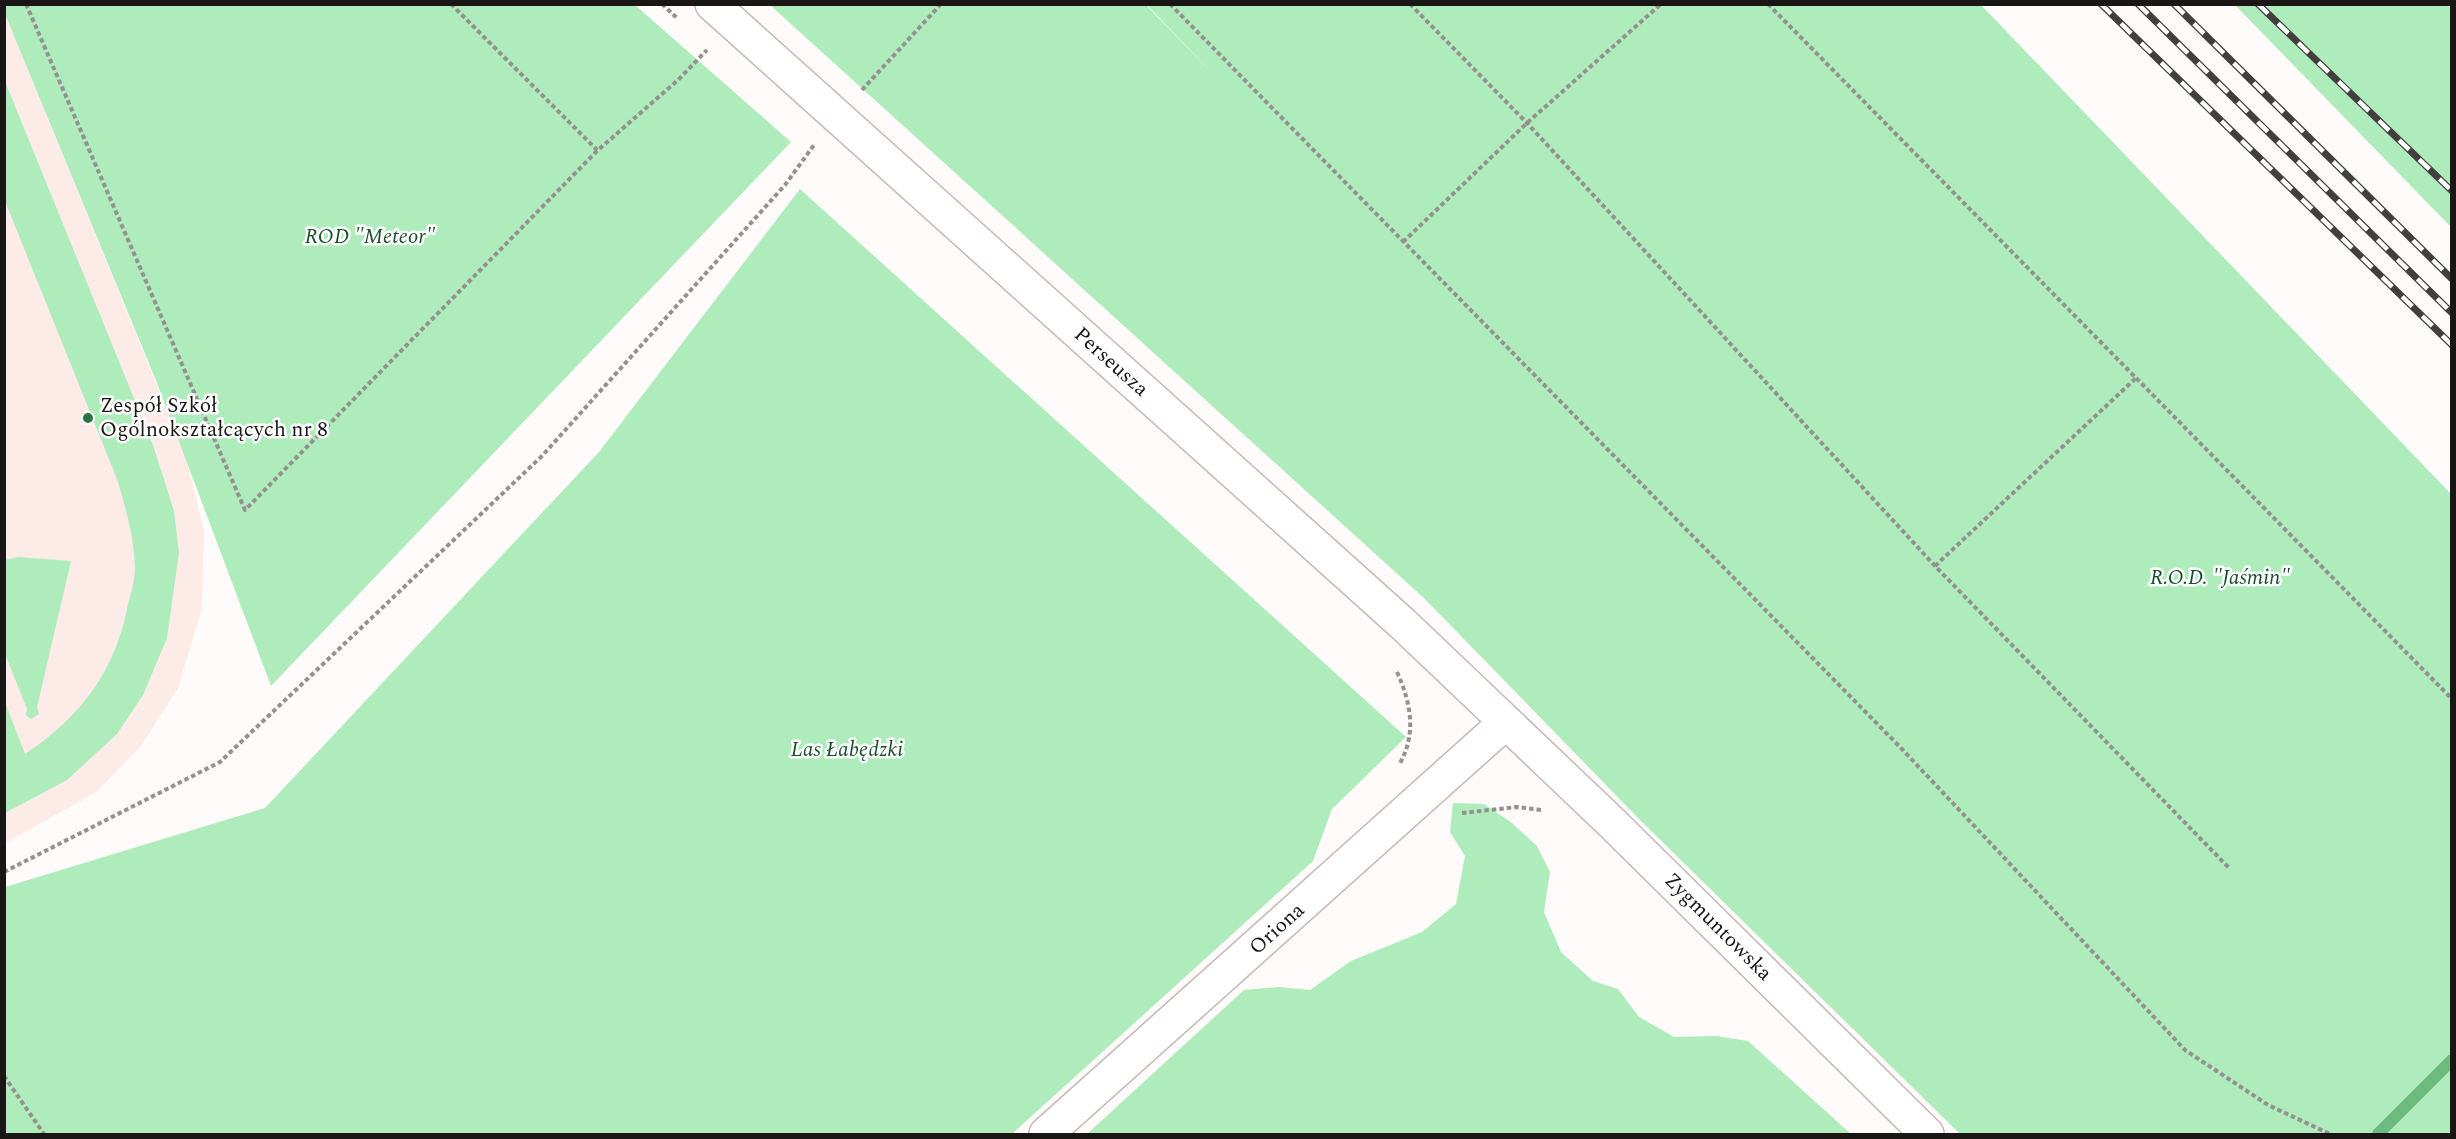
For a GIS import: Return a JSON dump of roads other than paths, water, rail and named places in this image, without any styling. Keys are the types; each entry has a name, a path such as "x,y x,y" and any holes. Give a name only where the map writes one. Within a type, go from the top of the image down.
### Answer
{"street":[{"name":"Perseusza","path":"712,4 1403,624 1506,722"},
{"name":"Oriona","path":"1046,1134 1506,722"},
{"name":"Zygmuntowska","path":"1506,722 1927,1134"}],"waterway":[{"path":"2378,1134 2452,1060"}],"railway":[{"path":"2101,4 2452,345"},
{"path":"2138,4 2452,313"},
{"path":"2174,4 2452,279"},
{"path":"2258,4 2452,191"}],"place":[{"name":"Zespół Szkół Ogólnokształcących nr 8","path":"88,418"}],"park label":[{"name":"ROD \"Meteor\"","path":"370,237"},
{"name":"R.O.D. \"Jaśmin\"","path":"2220,578"},
{"name":"Las Łabędzki","path":"847,750"}]}
